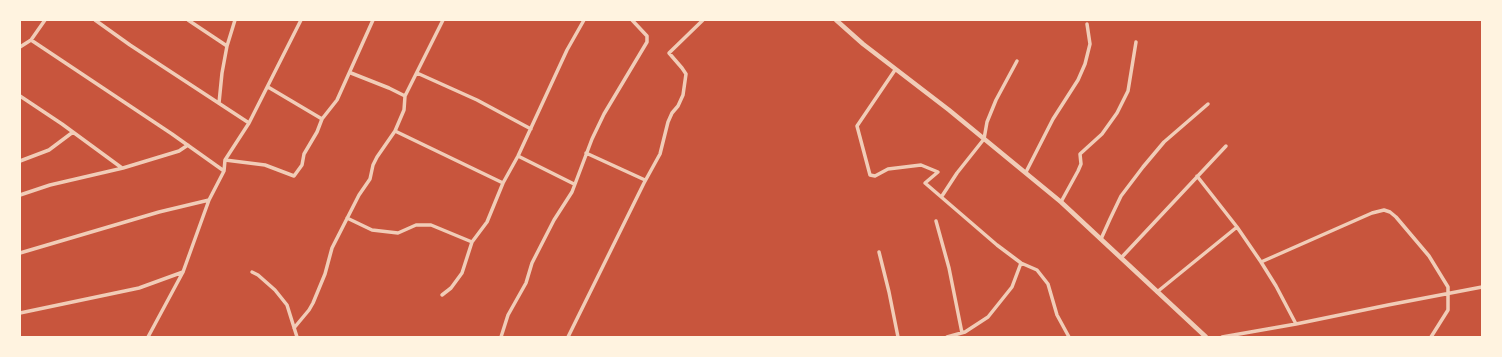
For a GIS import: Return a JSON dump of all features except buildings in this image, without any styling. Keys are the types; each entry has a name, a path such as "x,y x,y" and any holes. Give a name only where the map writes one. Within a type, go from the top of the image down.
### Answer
{"street":[{"path":"20,47 30,40 45,20"},
{"path":"95,20 249,124"},
{"path":"188,20 227,46"},
{"path":"219,103 227,46 235,20"},
{"path":"148,337 183,272 209,200 224,171 225,160 249,124 301,20"},
{"path":"225,160 265,166 282,173 289,173 294,176 302,164 304,154 317,132 322,119 337,100 351,73 374,20"},
{"path":"294,328 310,310 325,274 332,248 359,195 370,179 373,165 377,157 395,131 404,110 405,96 443,20"},
{"path":"442,295 451,288 462,273 472,242 487,222 503,183 518,156 567,50 584,20"},
{"path":"501,337 508,315 526,283 532,263 554,220 572,192 586,153 604,114 647,42 647,36 632,20"},
{"path":"568,337 645,180 660,154 668,122 684,95 686,74 669,53 703,20"},
{"path":"836,20 896,70 1026,172 1061,202 1206,337"},
{"path":"1026,172 1043,138 1074,87 1082,70 1090,44 1087,24"},
{"path":"30,40 188,145 224,171"},
{"path":"1061,202 1081,164 1080,154 1102,134 1117,113 1128,91 1136,42"},
{"path":"942,196 961,167 984,139 987,122 996,100 1017,61"},
{"path":"896,70 857,126 870,175 875,176 888,169 920,165 938,172 925,183 1020,263 1037,270 1048,284 1057,315 1069,337"},
{"path":"351,73 390,88 405,96"},
{"path":"417,73 477,100 531,128"},
{"path":"268,87 322,119"},
{"path":"20,96 122,168"},
{"path":"1101,239 1116,206 1143,166 1164,142 1208,104"},
{"path":"395,131 503,183"},
{"path":"20,161 49,150 73,132"},
{"path":"20,195 50,184 122,168 179,151 188,145"},
{"path":"1121,258 1226,146"},
{"path":"586,153 645,180"},
{"path":"518,156 574,184"},
{"path":"1197,176 1237,227 1261,262 1276,286 1296,324"},
{"path":"20,253 160,212 209,200"},
{"path":"1261,262 1372,213 1384,210 1390,212 1396,217 1428,256 1448,287 1448,310 1432,337"},
{"path":"347,218 372,230 398,233 416,225 431,225 472,242"},
{"path":"936,221 949,268 962,333"},
{"path":"1158,292 1237,227"},
{"path":"879,252 898,337"},
{"path":"947,337 962,333 988,317 1012,287 1020,263"},
{"path":"20,313 139,288 183,272"},
{"path":"252,272 258,275 280,294 288,305 297,337"},
{"path":"1222,337 1296,324 1482,286"}]}
